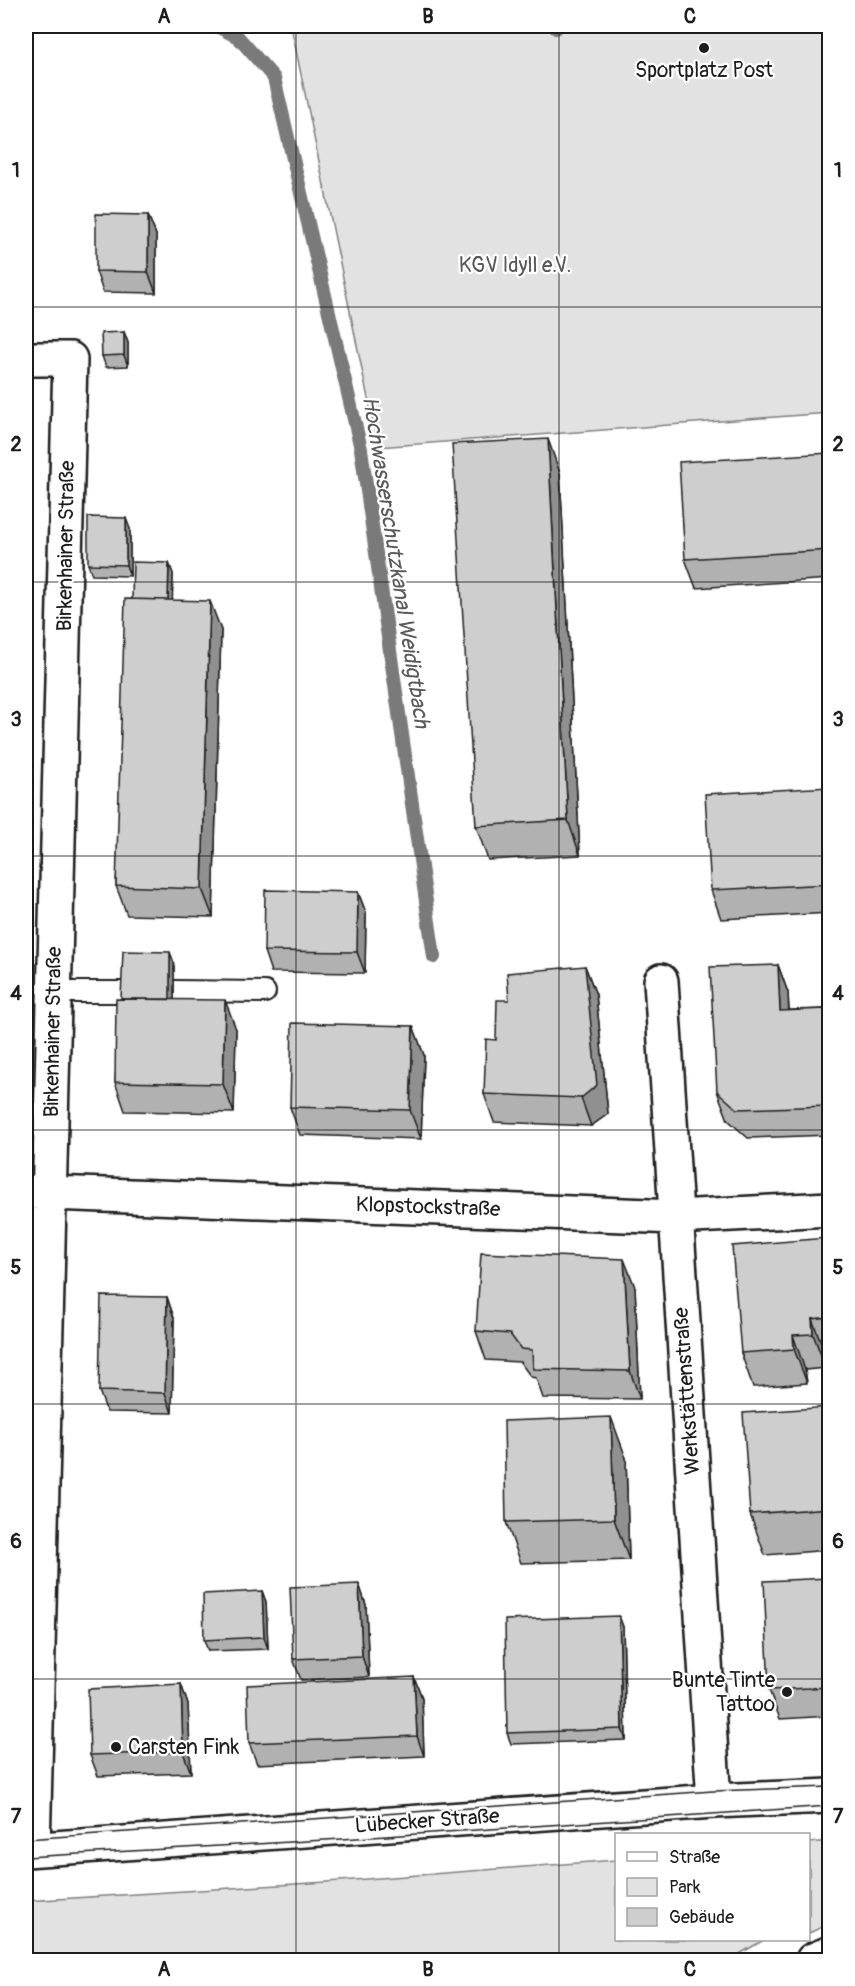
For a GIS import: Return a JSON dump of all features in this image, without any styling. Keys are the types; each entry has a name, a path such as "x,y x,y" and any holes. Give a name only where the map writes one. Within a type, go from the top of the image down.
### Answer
{"street":[{"name":"Birkenhainer Straße","path":"26,359 70,359 55,992 37,1193 29,1849"},
{"name":"Werkstättenstraße","path":"661,981 714,1801"},
{"name":"Klopstockstraße","path":"37,1193 676,1217 830,1209"},
{"name":"Lübecker Straße","path":"29,1849 714,1801 830,1796"},
{"path":"813,1960 830,1953"}],"lane":[{"path":"174,991 265,992"},
{"path":"55,992 125,992"}],"green space":[{"name":"KGV Idyll e.V.","path":"291,26 829,26 829,413 378,447"},
{"path":"829,1841 829,1924 810,1933 810,1843"},
{"path":"615,1860 615,1941 762,1941 729,1960 26,1960 26,1901 327,1882"}],"building":[{"path":"96,214 148,215 148,272 96,271"},
{"path":"124,332 124,355 102,356 101,333"},
{"path":"548,439 568,820 476,826 452,444"},
{"path":"830,453 830,550 685,559 679,462"},
{"path":"88,517 126,518 126,565 88,564"},
{"path":"133,562 169,563 168,600 132,599"},
{"path":"125,599 210,601 202,889 116,886"},
{"path":"830,787 830,884 711,890 705,794"},
{"path":"265,890 358,892 357,952 264,951"},
{"path":"123,951 170,952 170,999 121,999"},
{"path":"778,965 780,1011 825,1009 828,1106 737,1109 717,1091 710,967"},
{"path":"585,966 597,1085 581,1098 484,1094 486,1039 496,1040 497,1000 509,1000 507,973"},
{"path":"116,999 225,1000 223,1084 115,1082"},
{"path":"292,1023 413,1026 410,1110 290,1107"},
{"path":"827,1238 830,1267 830,1317 812,1319 813,1334 793,1335 794,1349 741,1353 732,1246"},
{"path":"481,1253 624,1259 630,1371 533,1369 532,1350 521,1349 510,1334 476,1331"},
{"path":"101,1296 167,1297 165,1393 99,1391"},
{"path":"830,1407 830,1508 750,1514 743,1413"},
{"path":"611,1417 614,1519 506,1522 504,1421"},
{"path":"830,1578 830,1687 769,1690 764,1581"},
{"path":"359,1584 362,1656 293,1659 290,1587"},
{"path":"262,1591 264,1637 204,1640 203,1594"},
{"path":"619,1616 622,1729 507,1733 505,1620"},
{"path":"414,1677 417,1736 249,1743 247,1685"},
{"path":"181,1684 183,1752 90,1755 88,1689"}],"waterway":[{"name":"Hochwasserschutzkanal Weidigtbach","path":"217,26 238,37 274,78 361,449 434,957"}],"tram line":[{"path":"26,1839 713,1791 830,1787"},
{"path":"26,1857 342,1839 830,1806"}],"place":[{"name":"Sportplatz Post","path":"704,48"},
{"name":"Bunte Tinte Tattoo","path":"787,1692"},
{"name":"Carsten Fink","path":"116,1747"}]}
